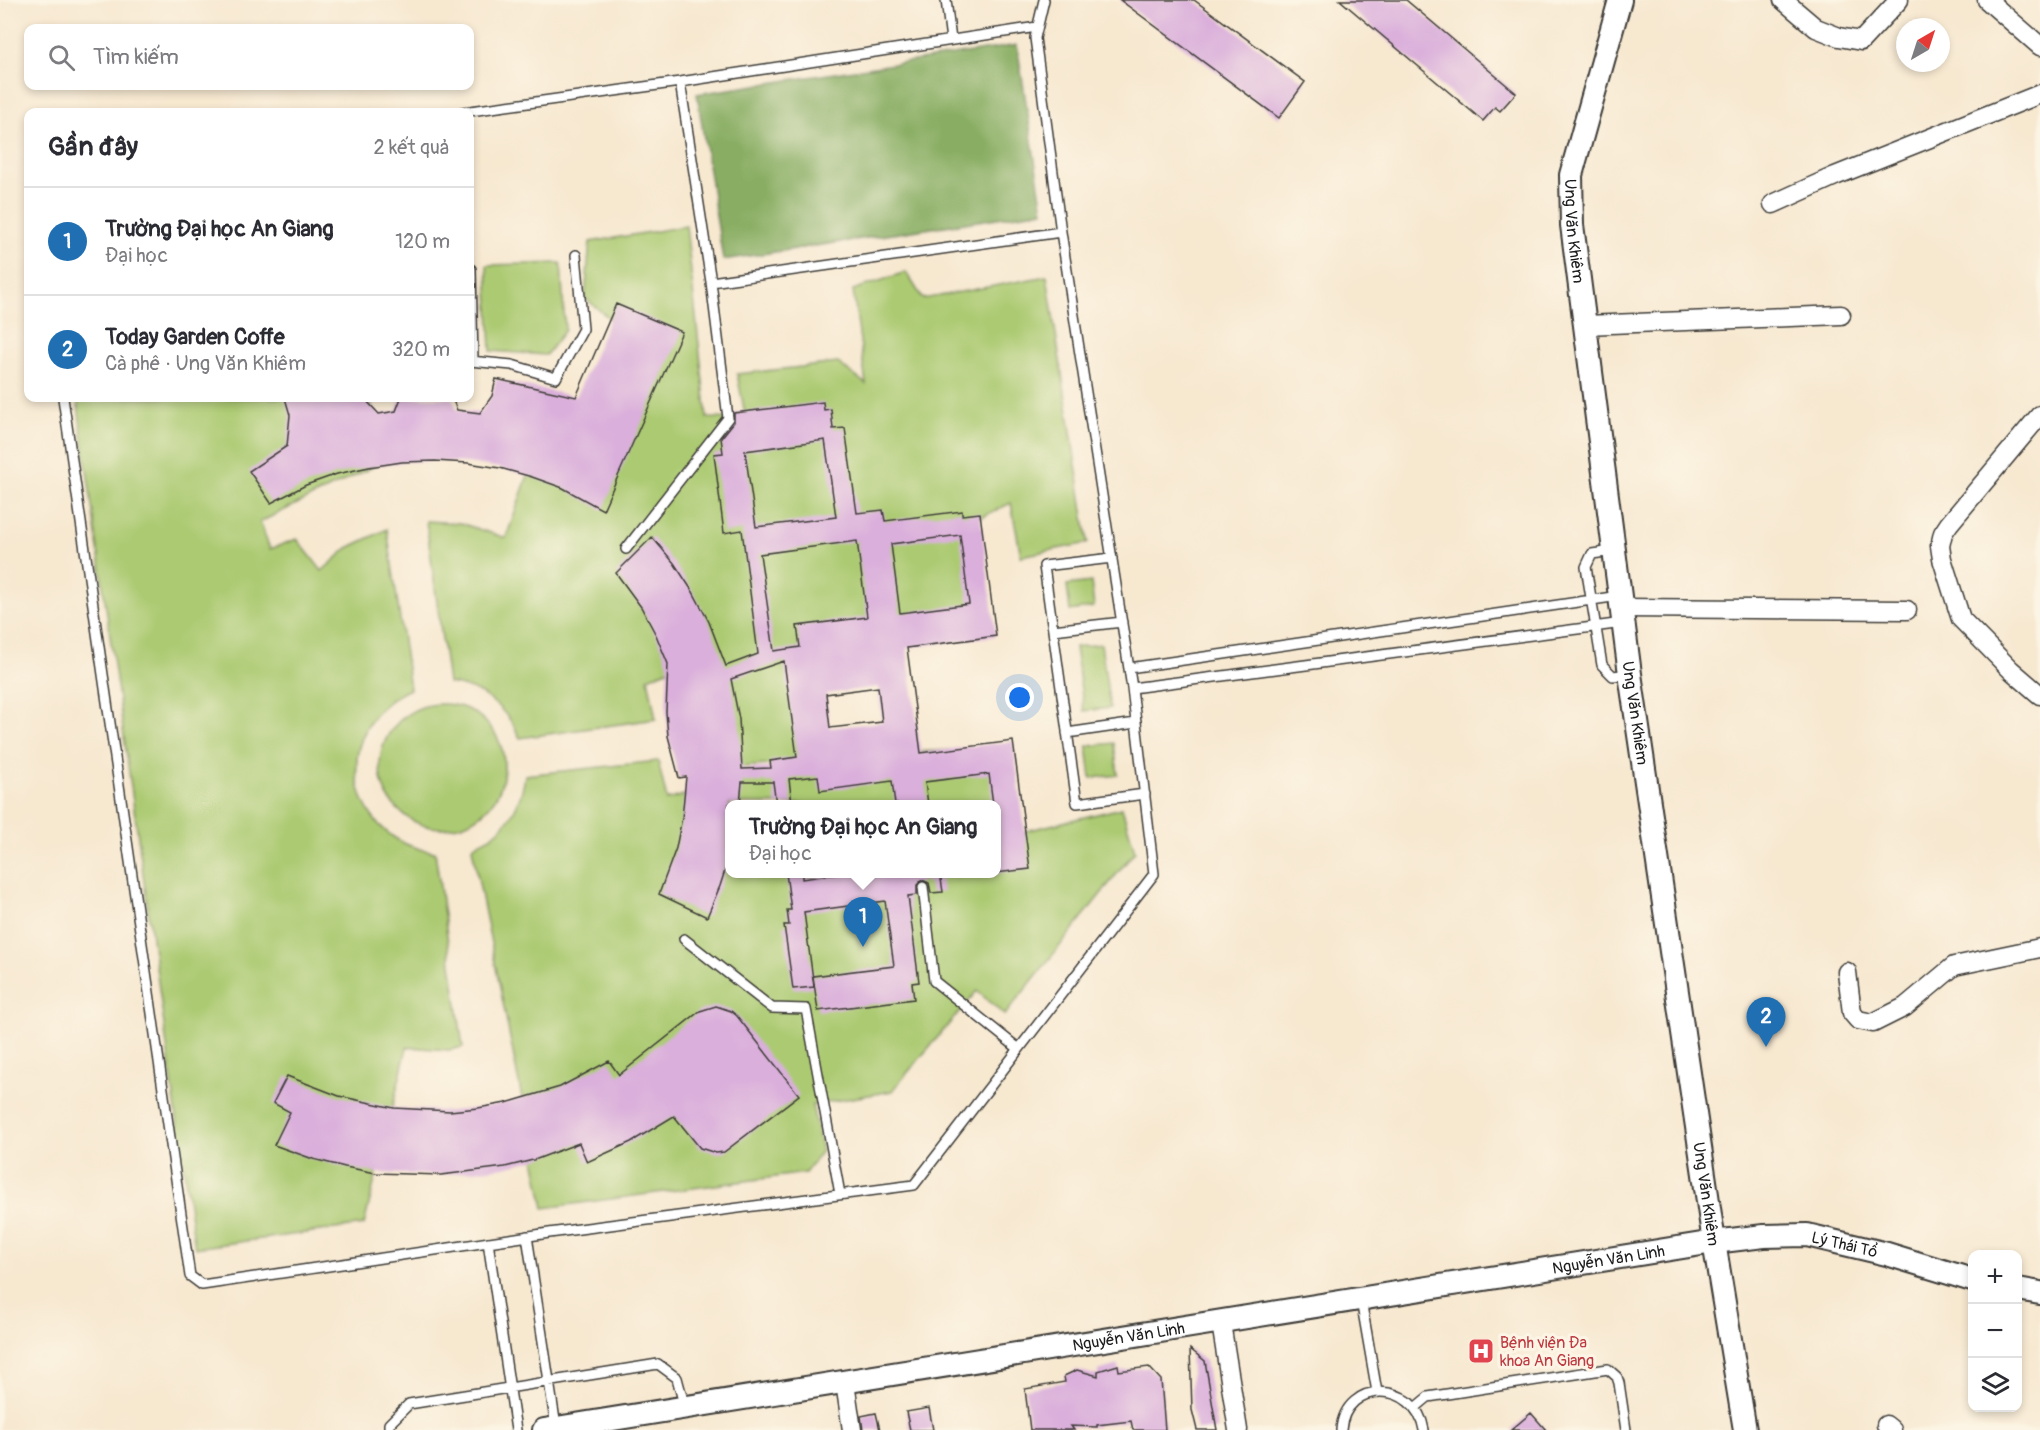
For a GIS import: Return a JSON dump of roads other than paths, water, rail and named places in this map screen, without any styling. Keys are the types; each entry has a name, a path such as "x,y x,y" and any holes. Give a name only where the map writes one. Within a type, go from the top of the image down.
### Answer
{"street":[{"name":"Ung Văn Khiêm","path":"1620,0 1571,175 1572,225 1630,674 1744,1430"},
{"path":"1783,0 1816,28 1839,37 1861,41 1899,0"},
{"path":"1987,0 2040,46"},
{"path":"1773,204 1835,176 2040,94"},
{"path":"1585,325 1841,315"},
{"path":"2040,416 1949,524 1943,533 1940,546 1956,607 1962,619 2011,670 2040,695"},
{"path":"1621,609 1906,610"},
{"path":"1847,972 1852,1013 1857,1020 1873,1023 1905,1007 1954,966 2040,948"},
{"name":"Lý Thái Tổ","path":"1714,1242 1764,1236 1807,1235 1887,1254 1968,1279"},
{"name":"Nguyễn Văn Linh","path":"550,1429 1714,1242"},
{"path":"2022,1290 2040,1293"},
{"path":"1221,1323 1238,1430"},
{"path":"845,1383 852,1430"}],"lane":[{"path":"946,0 951,40"},
{"path":"64,402 190,1276 202,1286 527,1236 914,1185 1154,874 1132,687 1061,232 1035,38 1044,0"},
{"path":"474,110 680,82 1037,27"},
{"path":"626,549 728,418 711,282 680,82"},
{"path":"711,282 1061,232"},
{"path":"474,361 512,366 556,378 583,329 576,255"},
{"path":"1613,551 1592,554 1586,567 1602,665 1613,676 1630,674"},
{"path":"1112,558 1044,567 1067,733 1077,803 1145,794"},
{"path":"1129,668 1591,600 1621,609"},
{"path":"1132,687 1595,626 1621,609"},
{"path":"1053,630 1122,622"},
{"path":"1067,733 1136,723"},
{"path":"923,887 934,981 1019,1049"},
{"path":"684,939 772,1008 806,1009 840,1194"},
{"path":"527,1236 549,1382 550,1429"},
{"path":"488,1242 516,1430"},
{"path":"1361,1300 1377,1392"},
{"path":"389,1430 389,1424 409,1404 658,1364 677,1378 685,1408"},
{"path":"1416,1407 1428,1397 1608,1369 1617,1377 1619,1383 1626,1430"},
{"path":"1341,1430 1346,1412 1354,1402 1364,1395 1377,1392 1391,1392 1416,1407 1423,1420 1424,1430"}],"place":[{"name":"Trường Đại học An Giang","path":"863,947"},
{"name":"Today Garden Coffe","path":"1766,1047"},
{"name":"Bệnh viện Đa khoa An Giang","path":"1481,1351"}]}
